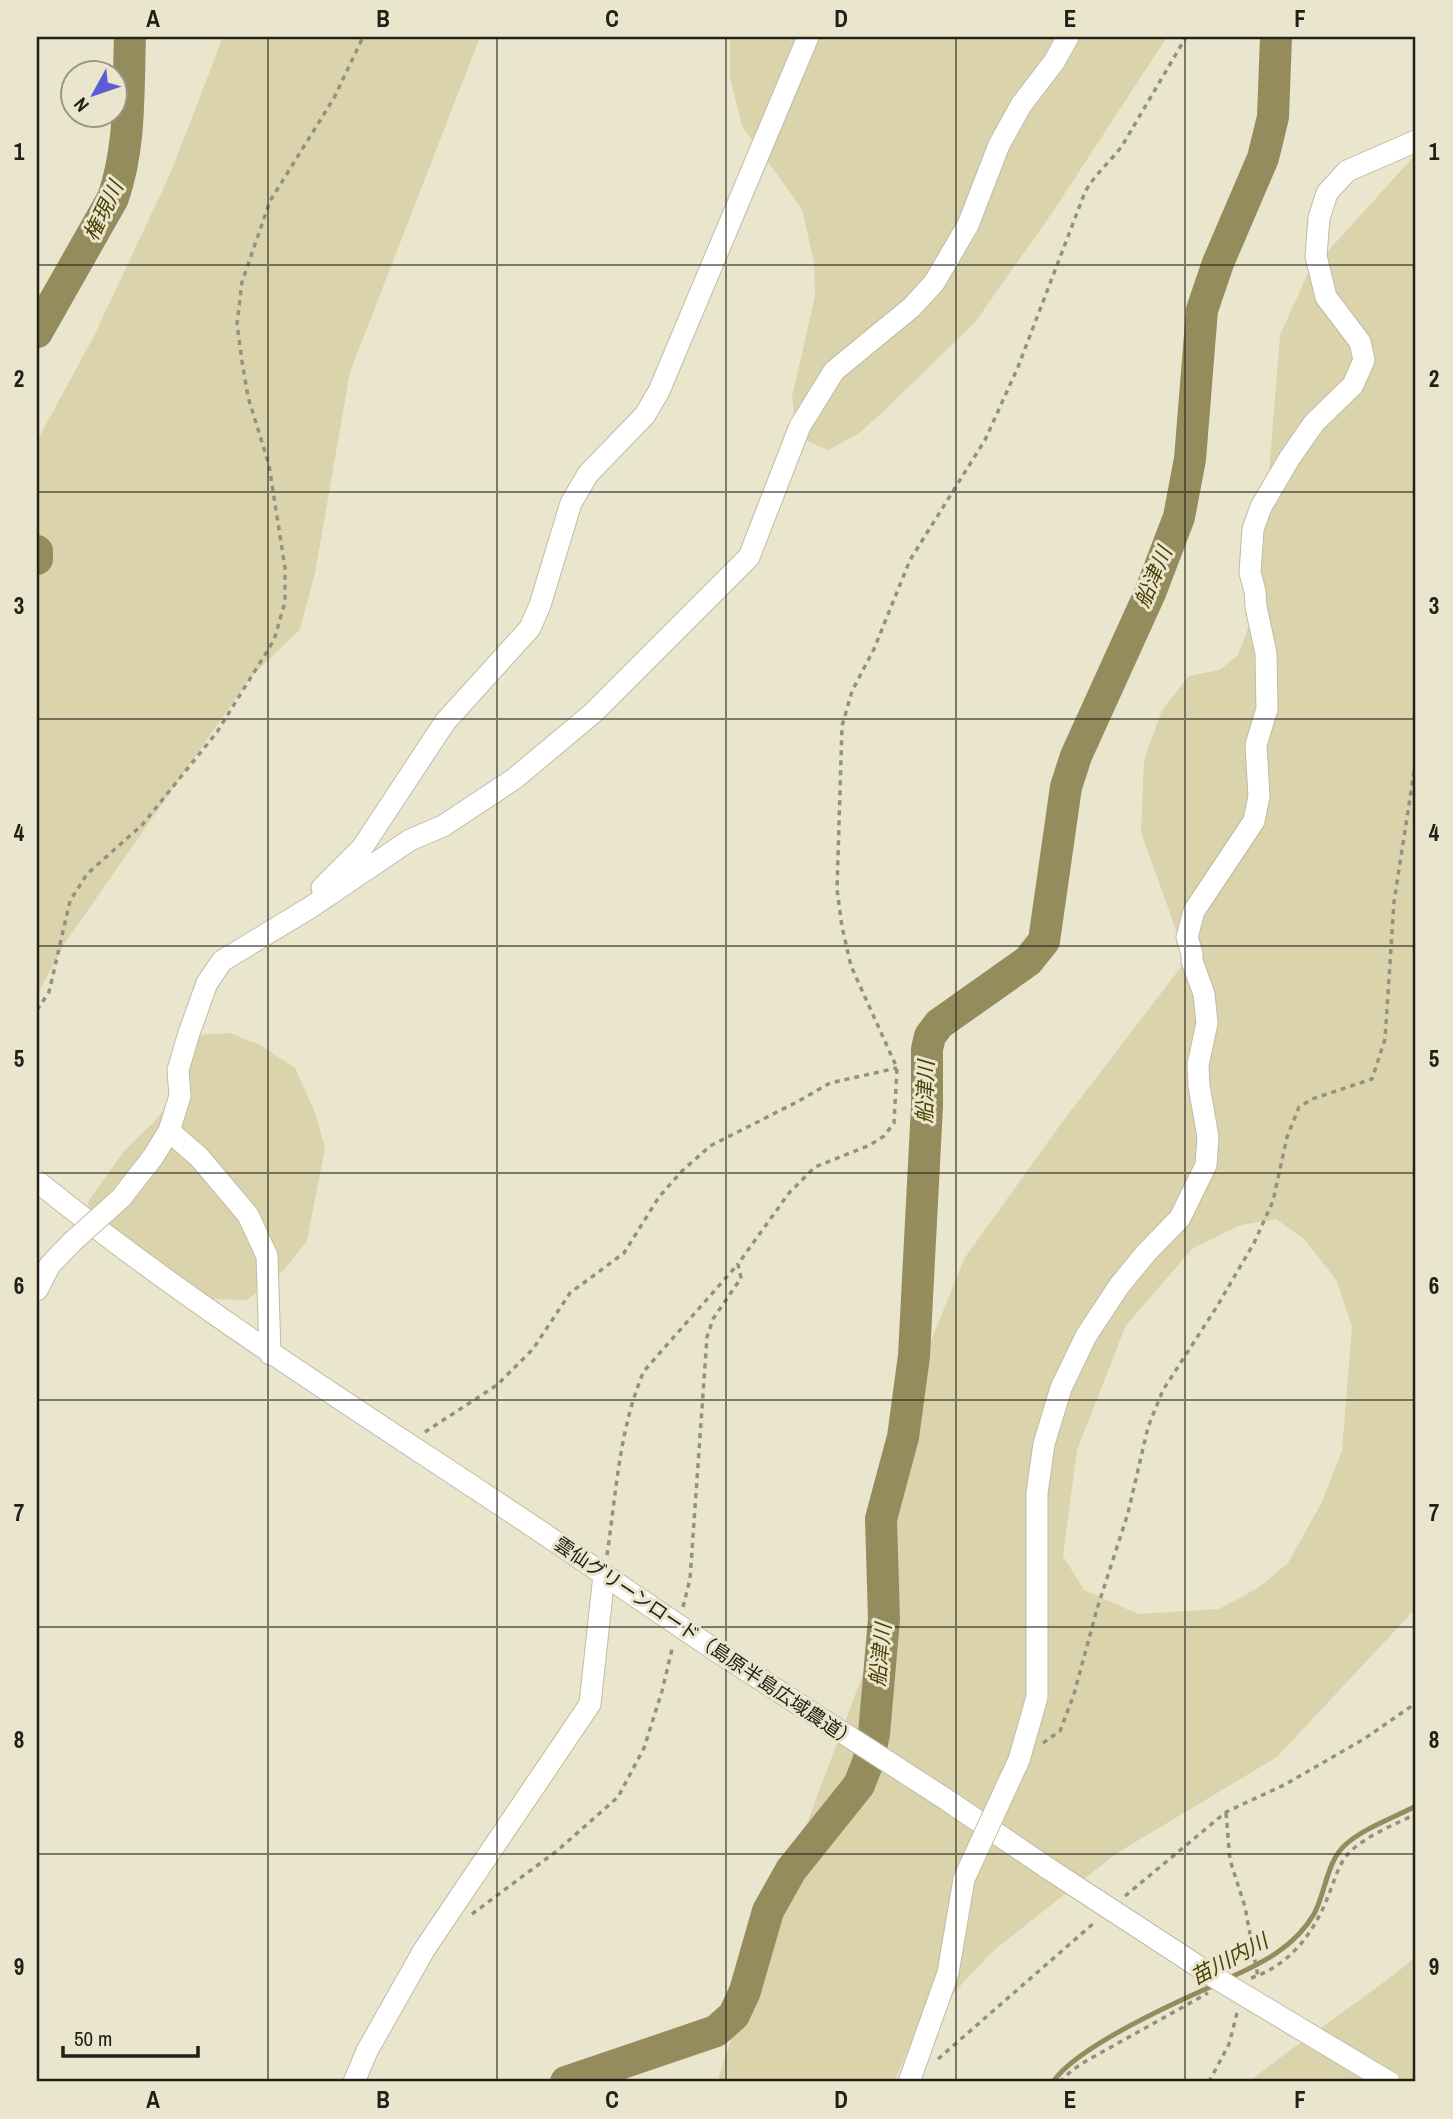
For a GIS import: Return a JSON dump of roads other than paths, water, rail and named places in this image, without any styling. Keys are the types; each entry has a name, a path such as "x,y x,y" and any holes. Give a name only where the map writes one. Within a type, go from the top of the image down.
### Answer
{"street":[{"path":"311,907 314,895 362,848 445,722 530,628 540,605 571,503 588,474 645,415 659,391 808,37"},
{"path":"37,1290 50,1265 121,1198 153,1157 169,1131 180,1096 178,1070 207,983 222,961 311,907 410,840 443,826 514,779 593,713 749,557 800,426 834,370 912,307 934,283 968,225 999,145 1015,115 1054,62 1068,37"},
{"path":"909,2082 948,1973 964,1879 1019,1760 1037,1697 1037,1493 1044,1444 1061,1388 1086,1336 1119,1286 1180,1218 1206,1166 1209,1137 1199,1086 1198,1065 1207,1023 1205,994 1192,961 1187,937 1194,911 1254,821 1259,796 1256,745 1267,709 1267,687 1266,653 1250,573 1253,529 1289,459 1314,423 1353,386 1364,360 1360,342 1326,297 1316,256 1319,218 1327,193 1347,171 1416,141"},
{"path":"169,1131 200,1157 248,1215 267,1256 270,1353"},
{"name":"雲仙グリーンロード（島原半島広域農道）","path":"37,1181 183,1293 730,1660 1219,1980 1389,2082"},
{"path":"354,2082 367,2051 424,1950 590,1704 611,1580"}],"waterway":[{"name":"権現川","path":"37,332 113,198 126,138 130,37"},
{"name":"船津川","path":"566,2082 716,2031 734,2015 745,1991 768,1911 791,1870 859,1785 868,1762 874,1734 884,1619 881,1519 903,1437 914,1356 927,1106 927,1049 930,1036 939,1024 1028,961 1044,941 1066,787 1076,756 1150,593 1179,517 1190,459 1202,310 1218,263 1263,158 1273,117 1276,37"},
{"name":"権現川","path":"37,551 37,559"},
{"name":"苗川内川","path":"1229,1978 1277,1953 1306,1926 1318,1905 1334,1860 1345,1845 1370,1828 1416,1806"},
{"name":"苗川内川","path":"1053,2082 1065,2068 1104,2040 1217,1984"}]}
